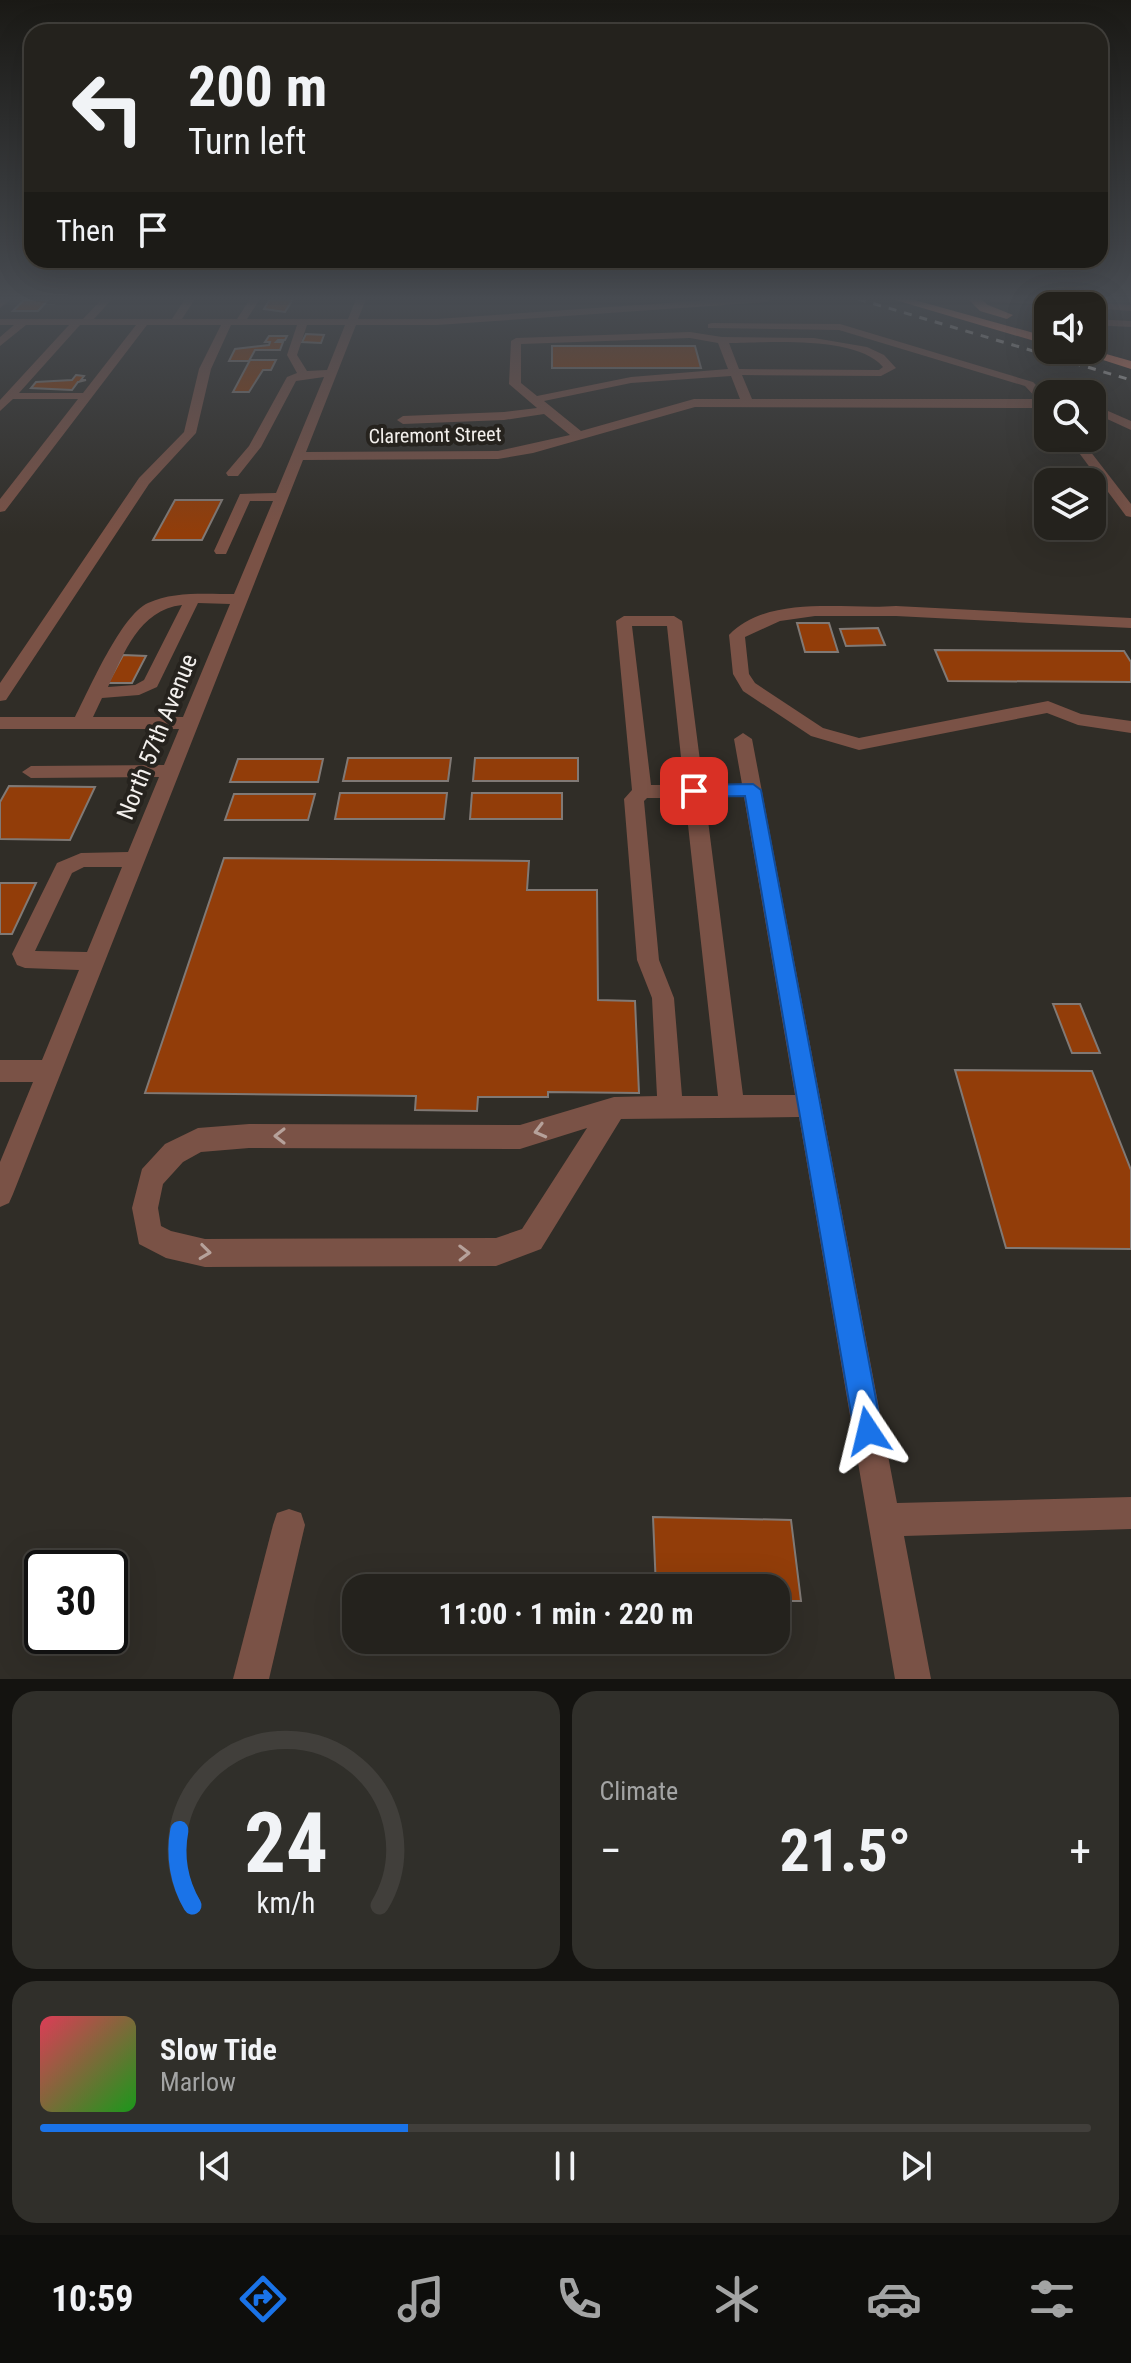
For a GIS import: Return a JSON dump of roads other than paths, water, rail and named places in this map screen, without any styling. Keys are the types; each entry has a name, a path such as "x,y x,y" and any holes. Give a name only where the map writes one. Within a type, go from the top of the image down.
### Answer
{"street":[{"path":"0,407 27,377"},
{"path":"0,508 101,377"},
{"path":"0,696 144,481 190,433 203,377"},
{"path":"233,473 255,447 291,379 295,377"},
{"name":"North 57th Avenue","path":"0,1194 329,377"},
{"path":"515,377 515,384 579,436"},
{"path":"533,400 631,380 665,377"},
{"path":"736,377 747,402"},
{"path":"1007,377 1029,384 1034,389"},
{"path":"10,396 87,396"},
{"name":"Claremont Street","path":"298,456 498,455 579,436 678,406 747,402 1034,403"},
{"path":"403,420 504,416 544,410"},
{"path":"1106,414 1131,426"},
{"path":"1085,452 1130,509"},
{"path":"221,551 245,497 282,497"},
{"path":"81,723 123,643 150,607 192,599 241,599"},
{"path":"97,693 139,690 151,683 192,599"},
{"path":"1131,623 896,611 867,614 803,610 756,622 737,635 741,674 749,687 817,732 859,744 1048,707 1078,719 1131,727"},
{"path":"642,792 624,621 674,621 732,1107"},
{"path":"0,723 192,723"},
{"path":"743,739 913,1679"},
{"path":"31,772 172,771"},
{"path":"670,1108 663,998 648,960 634,799 642,792 753,790"},
{"path":"95,961 31,960 25,959 23,954 64,868 81,860 136,859"},
{"path":"0,1071 50,1071"},
{"path":"614,1108 531,1239 496,1252 205,1253 166,1244 149,1234 145,1208 151,1178 174,1153 198,1140 249,1136 520,1137 614,1108 810,1106"},
{"path":"884,1520 1131,1513"},
{"path":"251,1679 289,1525"}],"railway":[{"path":"1122,377 1131,380"}]}
